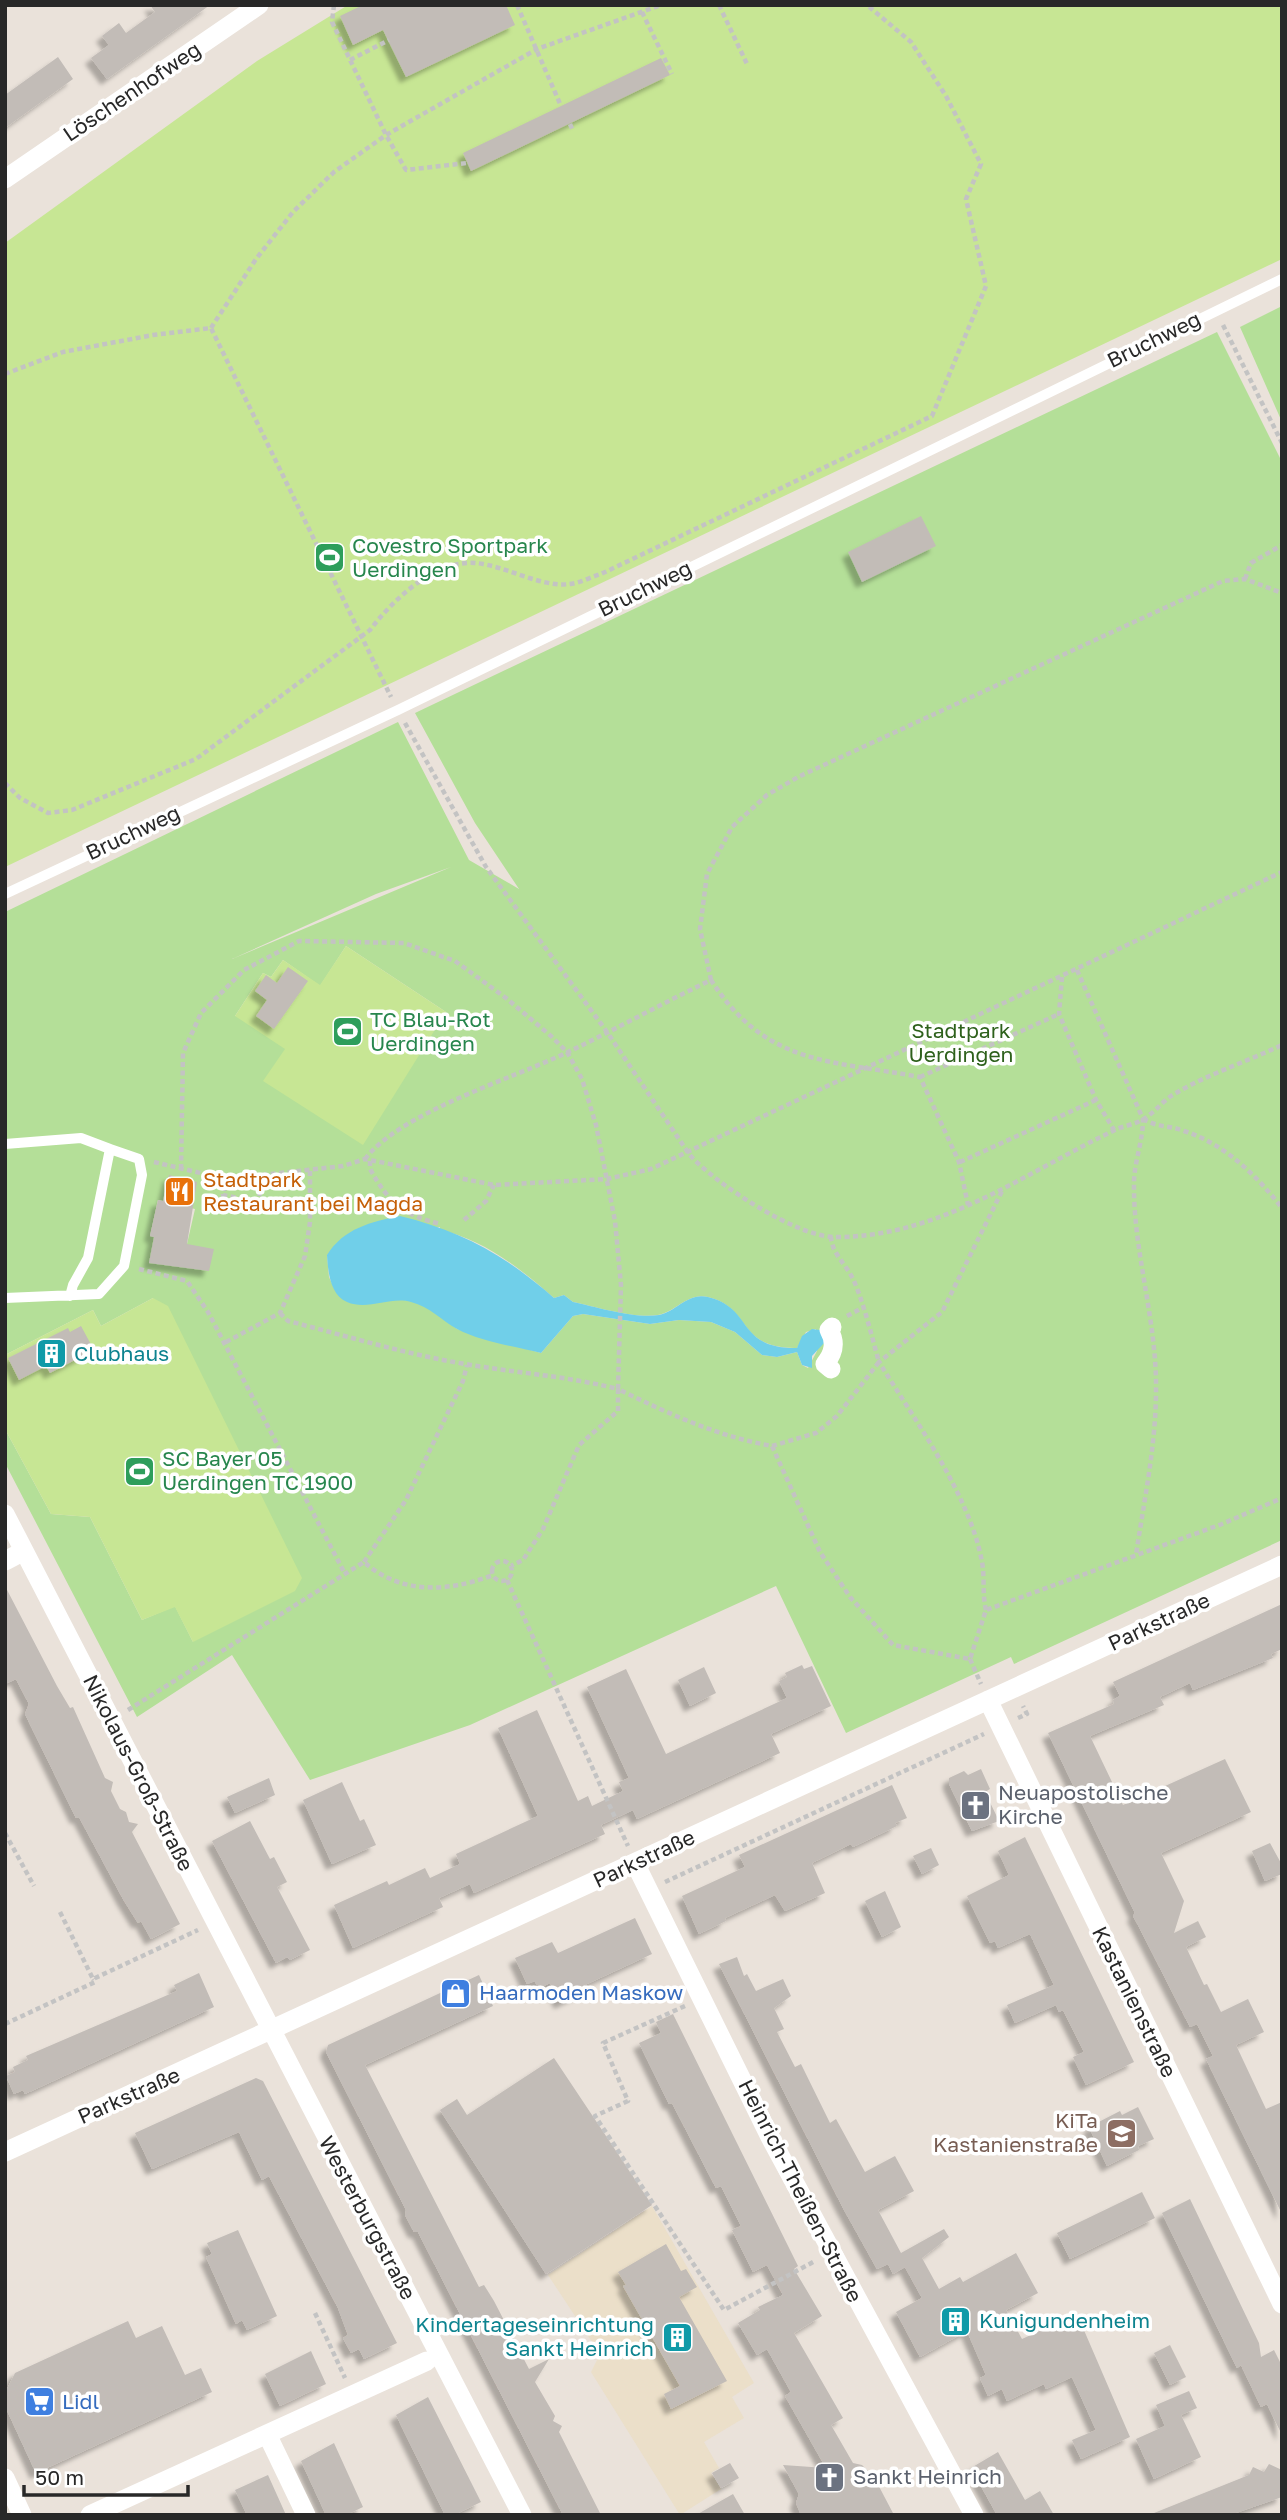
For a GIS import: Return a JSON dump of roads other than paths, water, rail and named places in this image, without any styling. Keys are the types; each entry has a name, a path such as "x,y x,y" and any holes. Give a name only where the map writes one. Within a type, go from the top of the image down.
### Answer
{"street":[{"name":"Löschenhofweg","path":"5,179 258,5"},
{"path":"831,1369 825,1364 834,1349 834,1339 829,1330 832,1327"},
{"name":"Nikolaus-Groß-Straße","path":"5,1514 270,2032"},
{"path":"5,1561 24,1550"},
{"name":"Parkstraße","path":"8,2144 270,2032 1282,1565"},
{"name":"Kastanienstraße","path":"988,1700 1280,2295"},
{"name":"Heinrich-Theißen-Straße","path":"635,1863 831,2253 974,2515"},
{"name":"Westerburgstraße","path":"270,2032 522,2515"},
{"path":"103,2512 427,2361"},
{"path":"267,2434 306,2515"},
{"path":"5,2478 22,2515"}],"lane":[{"name":"Bruchweg","path":"5,894 398,710 1282,279"},
{"path":"5,1144 82,1138 139,1159 142,1175 124,1266 99,1294 5,1297"},
{"path":"70,1296 88,1258 110,1149"}],"water":[{"path":"400,1216 443,1229 481,1246 536,1282 554,1298 564,1295 573,1302 616,1312 650,1316 665,1313 694,1297 708,1297 723,1302 733,1310 754,1335 764,1342 778,1347 797,1348 802,1336 812,1329 820,1330 825,1342 812,1356 812,1368 802,1365 797,1352 777,1357 762,1355 735,1332 711,1322 679,1320 650,1324 583,1314 573,1316 541,1353 467,1333 411,1302 363,1305 341,1299 331,1282 327,1255 350,1232"}],"place":[{"name":"Covestro Sportpark Uerdingen","path":"329,558"},
{"name":"TC Blau-Rot Uerdingen","path":"347,1032"},
{"name":"Stadtpark Restaurant bei Magda","path":"180,1192"},
{"name":"Clubhaus","path":"51,1354"},
{"name":"SC Bayer 05 Uerdingen TC 1900","path":"139,1471"},
{"name":"Neuapostolische Kirche","path":"975,1805"},
{"name":"Haarmoden Maskow","path":"456,1993"},
{"name":"KiTa Kastanienstraße","path":"1121,2133"},
{"name":"Kunigundenheim","path":"956,2321"},
{"name":"Kindertageseinrichtung Sankt Heinrich","path":"677,2337"},
{"name":"Lidl","path":"39,2402"},
{"name":"Sankt Heinrich","path":"830,2477"}],"park label":[{"name":"Stadtpark Uerdingen","path":"961,1043"}]}
